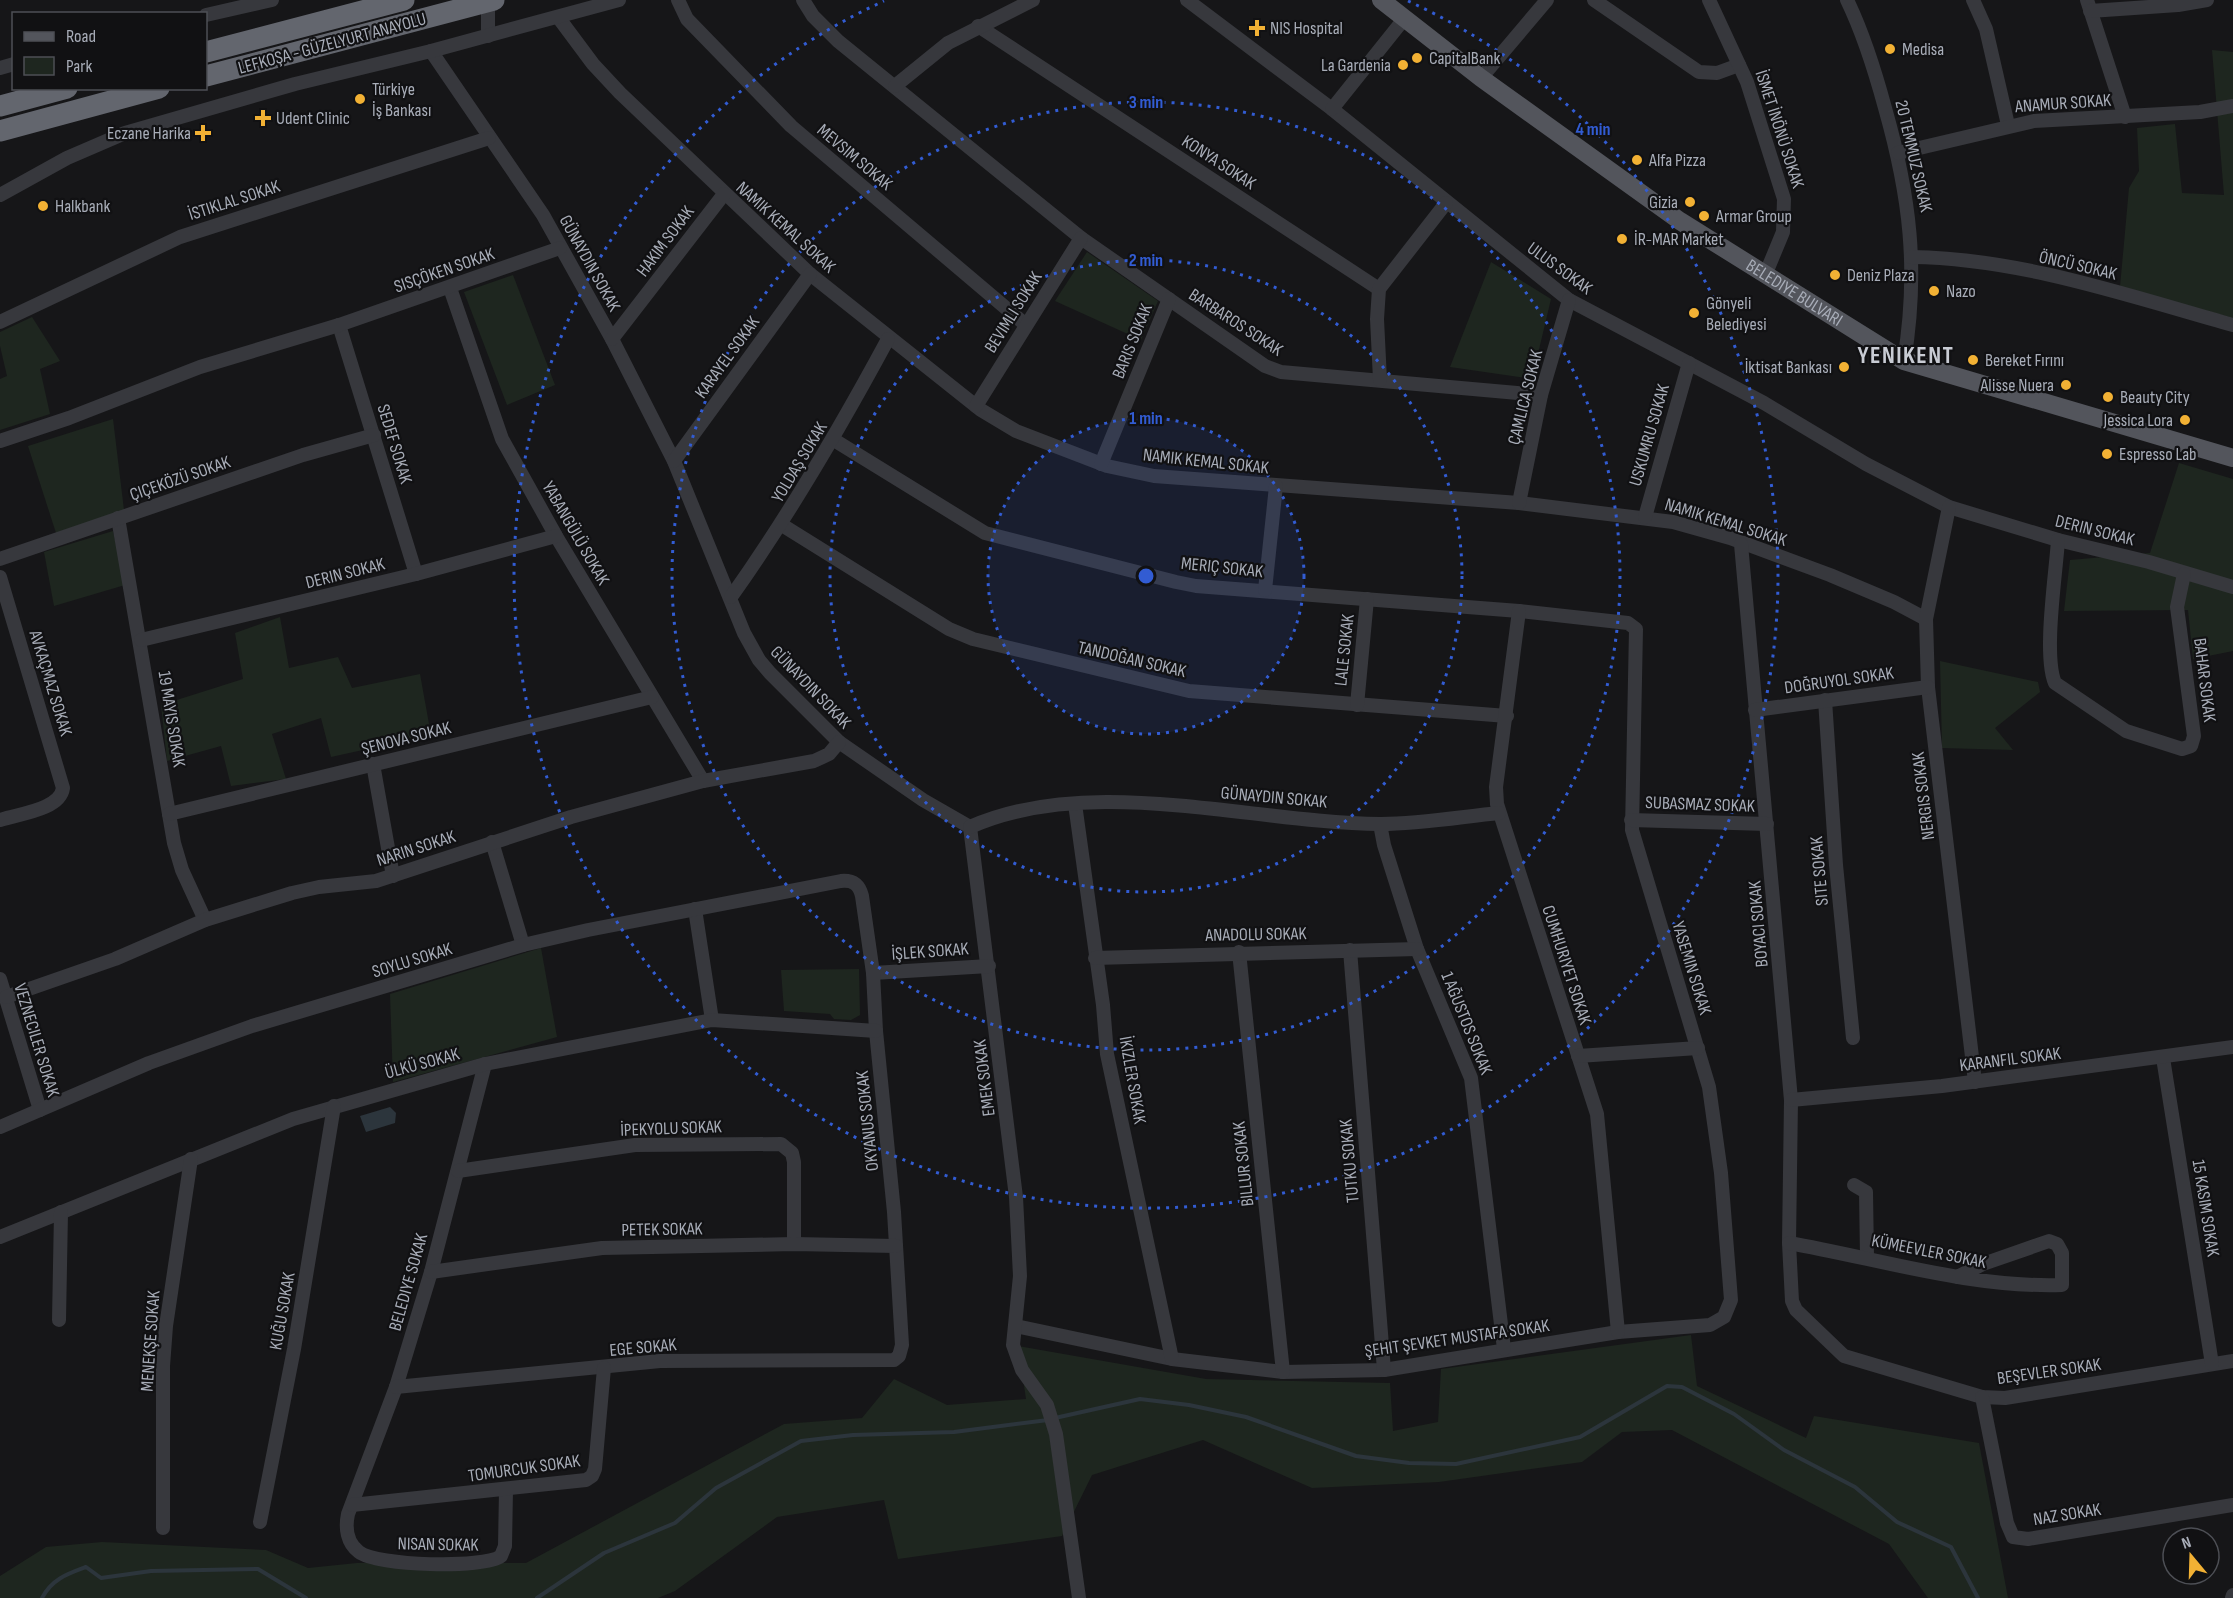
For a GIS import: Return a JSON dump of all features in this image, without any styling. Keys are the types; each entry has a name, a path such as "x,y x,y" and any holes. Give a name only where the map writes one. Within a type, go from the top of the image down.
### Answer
{"highway":[{"name":"LEFKOŞA - GÜZELYURT ANAYOLU","path":"207,52 404,0"},
{"name":"LEFKOŞA - GÜZELYURT ANAYOLU","path":"207,76 491,1"},
{"path":"0,106 60,90"},
{"path":"0,131 152,90"}],"main road":[{"path":"1381,0 1481,78 1680,221 1904,361 2233,458"}],"street":[{"path":"207,15 272,0"},
{"path":"0,195 67,158 122,135 295,84 431,51 619,0"},
{"name":"MEVSIM SOKAK","path":"678,0 687,19 791,126 1026,325"},
{"name":"BARBAROS SOKAK","path":"803,0 813,16 838,41 1081,238 1273,369 1541,395"},
{"path":"895,86 941,47 978,26 1033,0"},
{"name":"ULUS SOKAK","path":"1187,0 1332,109 1569,300 1689,363 1948,507"},
{"path":"1481,78 1547,0"},
{"path":"1594,0 1694,70 1712,74 1739,65"},
{"name":"İSMET İNÖNÜ SOKAK","path":"1709,0 1739,65 1756,111 1785,207 1783,232 1766,273"},
{"name":"20 TEMMUZ SOKAK","path":"1847,0 1873,65 1898,153 1909,210 1910,318 1904,361"},
{"path":"1973,0 1986,29 2008,125"},
{"path":"2125,117 2088,5 2178,5 2206,0"},
{"path":"488,36 491,1"},
{"path":"558,16 593,64 620,93 810,274 888,339 976,406 1016,431 1101,464 1154,476 1519,503 1645,517 1690,526 1861,588 1926,619"},
{"path":"1332,109 1404,19"},
{"name":"KONYA SOKAK","path":"978,26 1379,290"},
{"path":"431,51 543,215 612,339 674,461 744,633 759,660 839,742 923,800 970,827 1004,816 1075,804 1126,803 1380,824 1499,813"},
{"name":"ANAMUR SOKAK","path":"1898,153 2008,125 2034,121 2200,112 2233,106"},
{"name":"İSTIKLAL SOKAK","path":"0,322 180,237 489,138"},
{"name":"HAKIM SOKAK","path":"612,339 724,194"},
{"path":"1380,380 1377,319 1379,290 1446,202"},
{"name":"BEVIMLI SOKAK","path":"976,406 1081,238"},
{"name":"SISÇÖKEN SOKAK","path":"0,441 69,418 200,367 339,325 560,248"},
{"name":"ÖNCÜ SOKAK","path":"1911,257 1942,257 2058,278 2233,325"},
{"name":"KARAYEL SOKAK","path":"674,461 810,274"},
{"name":"YABANGÜLÜ SOKAK","path":"450,288 502,439 556,536 703,781"},
{"name":"BARIS SOKAK","path":"1101,464 1169,299"},
{"path":"1519,503 1541,395 1569,300"},
{"name":"SEDEF SOKAK","path":"339,325 416,574"},
{"name":"YOLDAŞ SOKAK","path":"731,597 782,525 834,440 888,339"},
{"name":"USKUMRU SOKAK","path":"1645,517 1689,363"},
{"name":"ÇIÇEKÖZÜ SOKAK","path":"0,559 303,454 374,435"},
{"name":"MERIÇ SOKAK","path":"834,440 968,524 994,537 1196,586 1519,611 1628,623 1636,629"},
{"path":"1265,590 1276,486"},
{"name":"DERIN SOKAK","path":"1948,507 2058,540 2149,562 2233,587"},
{"name":"NERGIS SOKAK","path":"1948,507 1926,619 1928,687 1975,1082"},
{"path":"118,518 141,640 176,855 205,920"},
{"name":"TANDOĞAN SOKAK","path":"782,525 964,636 1170,688 1507,716"},
{"name":"DERIN SOKAK","path":"141,640 416,574 556,536"},
{"name":"BAHAR SOKAK","path":"2058,540 2052,648 2052,673 2055,683 2126,731 2182,749 2191,746 2194,738 2177,607 2184,574"},
{"path":"1742,544 1791,1100 1789,1243"},
{"name":"AVKAÇMAZ SOKAK","path":"0,577 62,780 63,791 58,800 0,820"},
{"name":"LALE SOKAK","path":"1357,705 1367,599"},
{"name":"CUMHURIYET SOKAK","path":"1519,611 1496,787 1499,813 1600,1131 1618,1332"},
{"name":"YASEMIN SOKAK","path":"1636,629 1631,820 1637,854 1698,1048 1712,1103 1721,1173 1731,1300 1724,1317"},
{"name":"DOĞRUYOL SOKAK","path":"1755,710 1928,687"},
{"name":"ŞENOVA SOKAK","path":"169,814 652,697"},
{"name":"SITE SOKAK","path":"1825,700 1836,865 1853,1038"},
{"name":"NARIN SOKAK","path":"6,996 105,963 205,920 303,890 376,881 546,824 703,781 814,761 829,754 839,742"},
{"path":"373,764 393,876"},
{"name":"İKIZLER SOKAK","path":"1075,804 1103,1005 1107,1053 1172,1359"},
{"name":"SUBASMAZ SOKAK","path":"1631,820 1767,824"},
{"name":"1 AĞUSTOS SOKAK","path":"1380,824 1384,845 1417,949 1472,1078 1504,1349"},
{"name":"EMEK SOKAK","path":"970,827 1016,1197 1020,1276 1013,1345 1016,1360 1047,1405 1056,1434 1078,1598"},
{"path":"492,842 523,945"},
{"name":"SOYLU SOKAK","path":"0,1127 149,1064 252,1026 523,945 695,909 850,881"},
{"name":"OKYANUS SOKAK","path":"850,881 858,886 862,896 873,973 876,1031 896,1246 902,1348 899,1356 894,1360"},
{"path":"695,909 712,1020"},
{"name":"ANADOLU SOKAK","path":"1095,958 1239,952 1417,949"},
{"name":"TUTKU SOKAK","path":"1350,950 1384,1370"},
{"name":"BILLUR SOKAK","path":"1239,952 1283,1372"},
{"name":"İŞLEK SOKAK","path":"873,973 989,966"},
{"name":"VEZNECILER SOKAK","path":"0,979 40,1110"},
{"name":"ÜLKÜ SOKAK","path":"0,1237 255,1132 334,1106 485,1064 712,1020 876,1031"},
{"name":"KARANFIL SOKAK","path":"1791,1100 1975,1082 2233,1047"},
{"path":"1578,1056 1698,1048"},
{"path":"2163,1058 2212,1364"},
{"name":"BELEDIYE SOKAK","path":"352,1505 396,1387 431,1272 485,1064"},
{"name":"KUĞU SOKAK","path":"260,1522 296,1337 334,1106"},
{"name":"İPEKYOLU SOKAK","path":"458,1171 635,1145 781,1144 792,1153 794,1162 794,1244"},
{"name":"MENEKŞE SOKAK","path":"163,1528 165,1336 191,1159"},
{"path":"1854,1185 1866,1192 1867,1257"},
{"path":"59,1320 61,1212"},
{"name":"KÜMEEVLER SOKAK","path":"1789,1243 1957,1277 2031,1286 2062,1285 2062,1253 2057,1244 2049,1241 1983,1264 1957,1277"},
{"name":"BEŞEVLER SOKAK","path":"1789,1243 1792,1301 1808,1324 1844,1356 1982,1397 2005,1398 2233,1361"},
{"name":"PETEK SOKAK","path":"431,1272 602,1248 794,1244 896,1246"},
{"name":"ŞEHIT ŞEVKET MUSTAFA SOKAK","path":"1016,1326 1172,1359 1283,1372 1384,1370 1618,1332 1710,1325 1724,1317"},
{"name":"EGE SOKAK","path":"396,1387 672,1361 894,1360"},
{"name":"TOMURCUK SOKAK","path":"352,1505 582,1481 592,1476 595,1469 604,1368"},
{"name":"NAZ SOKAK","path":"1982,1397 2007,1523 2013,1537 2028,1539 2233,1505"},
{"name":"NISAN SOKAK","path":"352,1505 346,1522 348,1537 354,1548 364,1556 400,1563 486,1562 499,1558 504,1550 506,1490"}],"green space":[{"path":"2212,50 2233,52 2233,318 2120,287 2129,188 2139,171 2137,128 2175,124 2182,193 2224,195"},
{"path":"1087,252 1158,301 1141,340 1055,301"},
{"path":"1491,262 1551,299 1532,379 1450,367"},
{"path":"513,275 555,385 507,405 464,292"},
{"path":"32,317 60,361 40,369 50,414 0,430 0,379 7,376 0,346 0,332"},
{"path":"113,419 124,510 56,533 28,446"},
{"path":"2179,463 2233,479 2233,651 2193,659 2188,610 2064,611 2070,560 2150,553"},
{"path":"113,531 125,585 54,606 44,552"},
{"path":"280,617 289,668 338,657 352,688 420,674 431,735 331,757 321,718 272,734 286,779 231,786 221,746 167,761 161,705 243,679 235,633"},
{"path":"1940,661 2038,682 2040,692 1995,728 2013,750 1942,748"},
{"path":"541,948 557,1037 393,1082 390,994"},
{"path":"859,969 860,1015 851,1020 834,1019 830,1014 784,1011 781,970"},
{"path":"1691,1335 1697,1386 1806,1438 1814,1416 1979,1443 2008,1598 1928,1598 1889,1544 1672,1430 1622,1432 1582,1462 1439,1482 1312,1488 1203,1440 1092,1475 1062,1536 898,1559 884,1500 777,1517 675,1591 658,1598 0,1598 0,1576 46,1547 102,1542 266,1550 308,1568 357,1563 526,1563 784,1424 862,1418 894,1379 947,1405 1026,1399 1018,1346 1206,1379 1390,1383 1393,1431 1438,1422 1441,1369"}],"shaded area":[{"path":"390,1107 396,1113 395,1123 366,1132 360,1116"}],"waterway":[{"path":"1055,1418 1140,1399 1189,1405 1246,1417 1356,1456 1409,1463 1456,1464 1580,1437 1667,1386 1682,1387 1734,1414 1784,1450 1855,1487 1897,1522 1951,1547 1978,1598"},
{"path":"537,1598 604,1553 675,1523 716,1488 801,1441 853,1435 954,1432 1048,1420"},
{"path":"42,1598 55,1582 86,1567 101,1578 151,1571 258,1569 306,1598"}],"place":[{"name":"NIS Hospital","path":"1257,28"},
{"name":"Medisa","path":"1890,49"},
{"name":"CapitalBank","path":"1417,58"},
{"name":"La Gardenia","path":"1403,65"},
{"name":"Türkiye İş Bankası","path":"360,99"},
{"name":"Udent Clinic","path":"263,118"},
{"name":"Eczane Harika","path":"203,133"},
{"name":"Alfa Pizza","path":"1637,160"},
{"name":"Gizia","path":"1690,202"},
{"name":"Halkbank","path":"43,206"},
{"name":"Armar Group","path":"1704,216"},
{"name":"İR-MAR Market","path":"1622,239"},
{"name":"Deniz Plaza","path":"1835,275"},
{"name":"Nazo","path":"1934,291"},
{"name":"Gönyeli Belediyesi","path":"1694,313"},
{"name":"Bereket Fırını","path":"1973,360"},
{"name":"İktisat Bankası","path":"1844,367"},
{"name":"Alisse Nuera","path":"2066,385"},
{"name":"Beauty City","path":"2108,397"},
{"name":"Jessica Lora","path":"2185,420"},
{"name":"Espresso Lab","path":"2107,454"}],"district":[{"name":"YENIKENT","path":"1906,355"}]}
